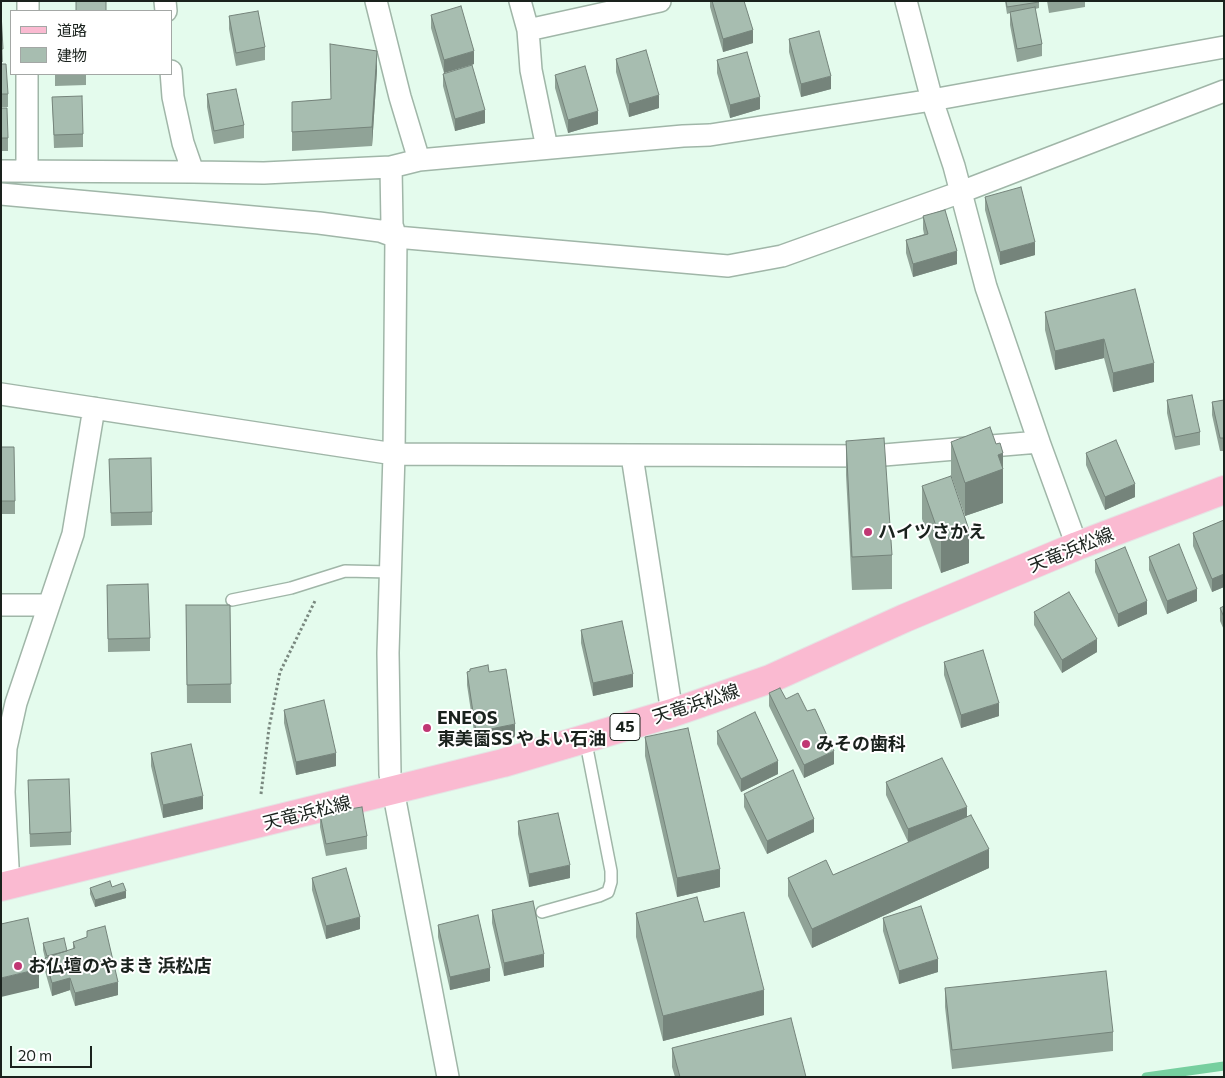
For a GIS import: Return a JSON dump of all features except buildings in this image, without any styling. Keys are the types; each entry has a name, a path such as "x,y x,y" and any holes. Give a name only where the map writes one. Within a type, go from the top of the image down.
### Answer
{"main road":[{"name":"天竜浜松線","path":"5,886 503,764 672,713 770,679 905,618 1077,546 1224,490"}],"street":[{"path":"376,1 400,97 419,160"},
{"path":"520,1 528,30 531,70 548,148"},
{"path":"528,30 660,1"},
{"path":"906,1 932,100 961,192 986,287 1077,546"},
{"path":"1,171 264,173 391,167 419,160 710,136 932,100 1224,47"},
{"path":"27,75 27,171"},
{"path":"171,75 173,97 183,143 193,172"},
{"path":"1,194 319,224 380,231 396,237 728,266 772,259 961,192 1224,91"},
{"path":"391,167 392,225 396,237 394,454 388,720 393,792 448,1077"},
{"path":"1,394 394,454 872,456 1039,442"},
{"path":"5,886 4,792 6,748 16,703 75,525 94,408"},
{"path":"632,456 672,713"},
{"path":"1,605 48,605"}],"lane":[{"path":"232,600 291,588 346,571 390,572"},
{"path":"542,912 599,896 608,892 611,882 611,871 585,738"}],"path":[{"path":"257,825 269,728 280,672 328,577"}],"waterway":[{"path":"1146,1077 1224,1066"}],"place":[{"name":"ハイツさかえ","path":"868,532"},
{"name":"ENEOS 東美薗SS やよい石油","path":"427,728"},
{"name":"みその歯科","path":"806,744"},
{"name":"お仏壇のやまき 浜松店","path":"18,966"}]}
